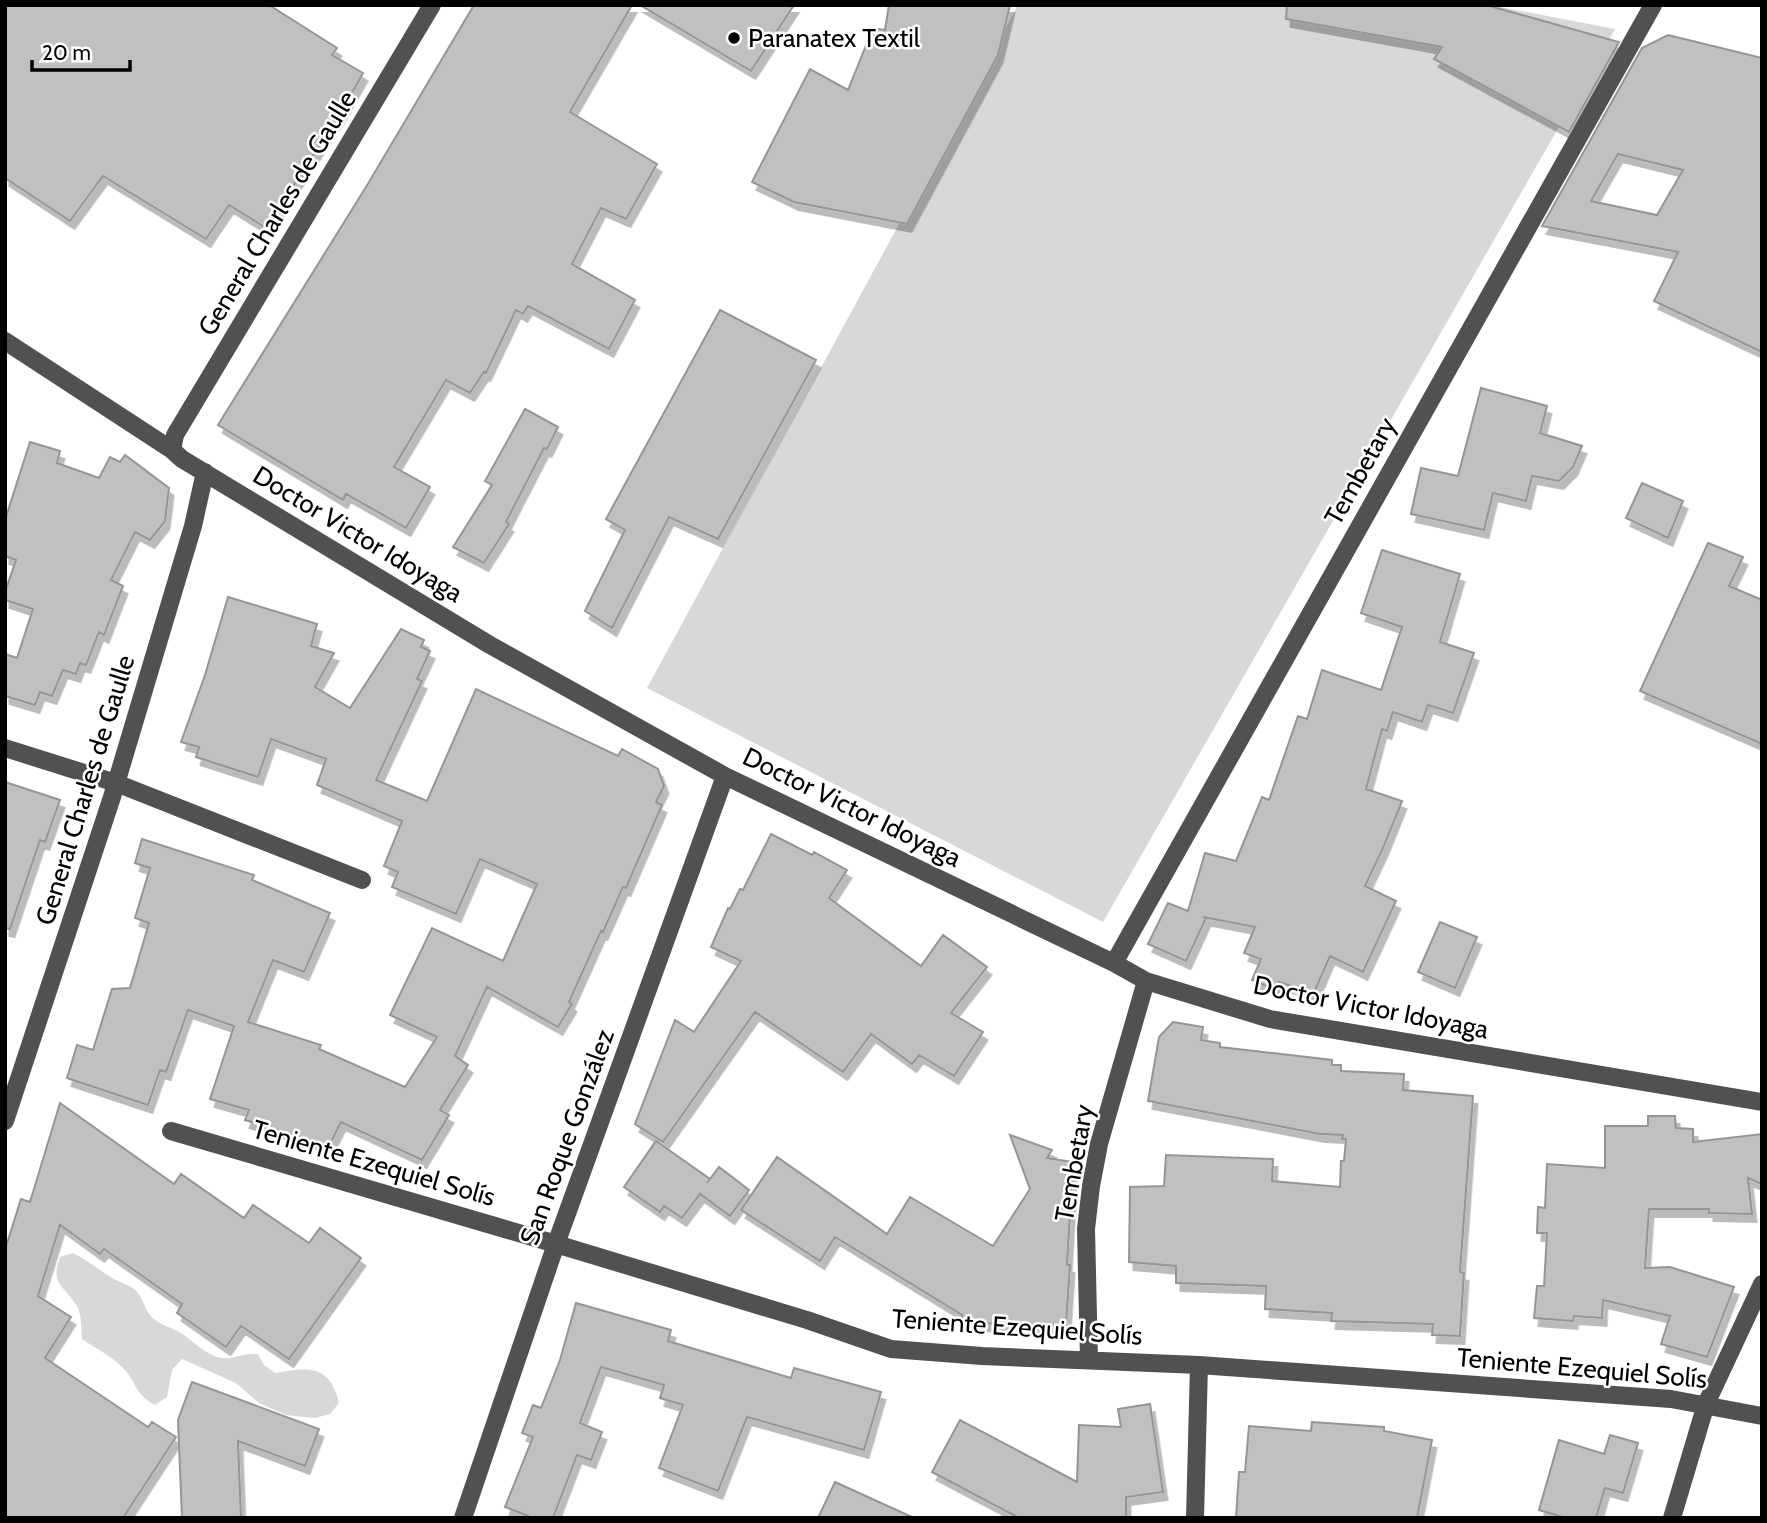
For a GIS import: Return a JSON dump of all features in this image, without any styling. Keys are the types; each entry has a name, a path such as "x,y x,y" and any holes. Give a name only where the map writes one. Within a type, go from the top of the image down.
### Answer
{"street":[{"name":"General Charles de Gaulle","path":"172,450 175,435 432,5"},
{"name":"Tembetary","path":"1114,963 1653,5"},
{"name":"Doctor Victor Idoyaga","path":"5,341 172,450 182,460 490,645 725,776 1114,963 1146,981 1270,1019 1762,1102"},
{"name":"General Charles de Gaulle","path":"5,1121 116,783 193,526 205,472"},
{"path":"5,748 116,783 362,880"},
{"name":"San Roque González","path":"463,1518 556,1244 725,776"},
{"name":"Tembetary","path":"1088,1360 1086,1229 1091,1186 1099,1144 1146,981"},
{"name":"Teniente Ezequiel Solís","path":"171,1131 556,1244 807,1320 891,1349 982,1356 1199,1365 1671,1399 1762,1416"},
{"path":"1672,1518 1706,1404 1762,1284"},
{"path":"1195,1518 1199,1365"}],"shaded area":[{"path":"1018,5 1490,5 1615,29 1103,922 647,688"},
{"path":"73,1253 132,1287 155,1320 179,1332 210,1354 226,1358 258,1354 264,1365 275,1373 316,1371 330,1381 339,1403 330,1414 315,1418 286,1415 259,1403 236,1383 182,1359 172,1370 167,1397 155,1405 139,1392 119,1364 82,1339 79,1310 60,1284 57,1274 60,1257"}],"building":[{"path":"5,5 269,5 337,48 332,55 363,73 343,109 266,228 229,205 206,239 103,176 70,221 5,178"},
{"path":"474,5 632,5 570,112 657,164 626,219 601,208 572,264 635,300 609,349 528,306 523,314 516,310 486,373 484,372 470,393 446,380 394,467 430,487 406,528 346,494 343,500 218,425 366,187"},
{"name":"Paranatex Textil","path":"640,5 794,5 751,71"},
{"path":"889,5 1010,5 998,55 907,224 794,202 752,182 810,69 848,90 873,28 885,30"},
{"path":"1287,5 1486,5 1619,42 1569,132 1434,59 1442,47 1286,19"},
{"path":"1668,35 1762,58 1762,352 1654,301 1678,252 1542,226 1642,48","holes":["1618,154 1683,170 1657,215 1591,201"]},
{"path":"720,310 816,360 718,539 669,517 612,628 585,611 625,530 606,519"},
{"path":"1481,388 1547,406 1540,433 1582,446 1573,467 1559,481 1532,476 1526,501 1493,493 1484,530 1411,514 1421,468 1458,476"},
{"path":"525,409 558,427 547,449 544,448 506,522 509,524 484,563 453,547 492,485 485,481"},
{"path":"30,442 60,451 57,463 99,478 110,457 120,462 125,455 169,488 165,521 150,540 135,532 111,580 123,586 104,635 99,632 86,665 80,663 76,674 63,670 52,696 40,692 35,705 5,696 5,654 17,658 33,609 5,600 5,592 16,560 5,556 5,520"},
{"path":"1642,483 1683,501 1668,538 1626,518"},
{"path":"1708,543 1743,557 1729,586 1762,600 1762,744 1640,691"},
{"path":"1382,550 1460,574 1440,642 1474,653 1453,713 1428,705 1422,722 1393,712 1387,731 1382,729 1366,789 1402,801 1365,886 1396,901 1363,972 1330,956 1314,993 1279,982 1276,990 1252,980 1261,959 1244,953 1255,927 1203,917 1206,918 1186,961 1148,944 1168,903 1188,911 1205,853 1236,861 1262,797 1269,800 1298,716 1307,719 1322,670 1381,690 1402,627 1361,613"},
{"path":"228,597 317,624 311,646 334,653 315,687 350,708 401,629 424,640 421,647 430,651 417,679 422,681 376,780 427,801 476,689 618,756 622,749 658,769 664,786 656,802 662,805 626,888 623,887 603,932 601,931 569,1002 572,1004 558,1027 487,987 455,1056 468,1065 440,1110 449,1115 422,1160 341,1122 329,1146 245,1120 249,1110 210,1099 234,1026 188,1010 166,1072 160,1070 148,1105 67,1078 77,1045 93,1050 112,989 130,988 149,923 135,918 150,868 135,863 142,839 254,875 252,880 330,913 304,972 273,960 248,1022 321,1045 319,1049 405,1087 437,1037 390,1015 432,928 503,961 537,884 480,859 456,914 392,887 398,872 384,866 402,821 317,785 326,759 271,739 258,777 196,757 199,747 181,742 205,675"},
{"path":"5,782 60,800 45,842 40,840 10,929 5,928"},
{"path":"771,834 812,855 814,852 847,870 829,898 921,966 943,935 987,967 951,1013 983,1032 954,1076 919,1055 912,1064 871,1034 843,1072 755,1012 663,1142 635,1124 675,1020 694,1032 741,961 711,947 728,908 730,909 740,889 743,890"},
{"path":"1440,922 1477,937 1455,988 1418,972"},
{"path":"1173,1022 1203,1027 1201,1040 1220,1043 1220,1047 1332,1060 1332,1065 1341,1065 1341,1071 1404,1074 1403,1090 1473,1096 1460,1272 1464,1273 1460,1336 1432,1335 1433,1324 1331,1321 1332,1313 1265,1309 1266,1286 1176,1283 1176,1266 1129,1262 1130,1187 1164,1186 1166,1155 1273,1159 1272,1181 1340,1187 1341,1161 1344,1161 1346,1139 1342,1139 1343,1135 1320,1134 1148,1101 1159,1037"},
{"path":"60,1103 174,1184 181,1174 244,1218 253,1205 309,1243 320,1228 361,1258 289,1359 241,1326 226,1347 177,1313 182,1304 104,1249 100,1254 60,1225 38,1296 71,1317 45,1358 148,1427 152,1422 176,1437 123,1518 5,1518 5,1250 21,1199 30,1202"},
{"path":"1648,1116 1675,1116 1676,1128 1693,1129 1693,1142 1762,1134 1762,1184 1748,1178 1752,1214 1709,1213 1709,1209 1649,1209 1645,1268 1670,1267 1734,1287 1707,1357 1661,1344 1670,1316 1603,1300 1602,1318 1574,1316 1573,1321 1534,1318 1537,1286 1544,1286 1547,1233 1537,1233 1538,1207 1545,1208 1547,1164 1605,1168 1605,1126 1648,1126"},
{"path":"1010,1135 1052,1150 1047,1158 1073,1162 1066,1325 961,1323 962,1315 835,1237 820,1261 741,1210 777,1157 887,1234 910,1197 993,1246 1030,1189"},
{"path":"656,1141 710,1179 719,1167 749,1190 730,1216 700,1194 682,1218 664,1206 660,1212 624,1187"},
{"path":"576,1303 671,1330 668,1341 791,1378 794,1368 881,1392 864,1450 747,1417 718,1491 659,1468 683,1405 660,1398 664,1385 601,1367 580,1423 602,1432 591,1460 577,1455 553,1518 533,1518 505,1507 533,1437 522,1433 533,1405 541,1408 560,1360"},
{"path":"192,1382 319,1429 305,1466 238,1441 241,1518 182,1518 178,1420"},
{"path":"1150,1404 1163,1492 1126,1497 1126,1518 1019,1518 932,1472 960,1420 1077,1482 1079,1425 1121,1427 1118,1409"},
{"path":"1312,1422 1384,1427 1384,1431 1432,1440 1417,1518 1236,1518 1239,1472 1245,1472 1249,1426 1311,1431"},
{"path":"1610,1435 1638,1443 1623,1493 1605,1488 1596,1518 1566,1518 1539,1510 1559,1440 1604,1454"},
{"path":"835,1482 914,1518 818,1518"}],"place":[{"name":"Paranatex Textil","path":"734,38"}]}
